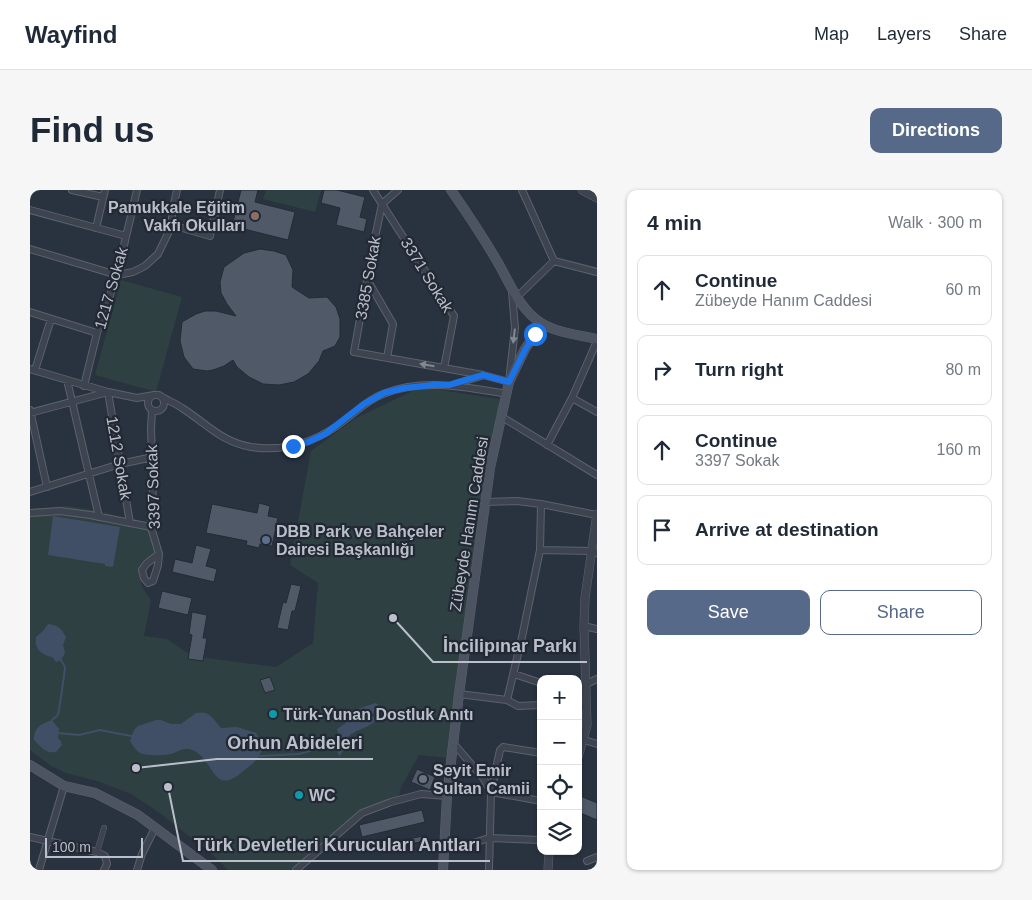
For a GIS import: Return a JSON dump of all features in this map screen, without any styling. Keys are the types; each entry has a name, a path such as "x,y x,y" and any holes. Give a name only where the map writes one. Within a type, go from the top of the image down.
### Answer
{"main road":[{"path":"451,190 479,230 515,294 527,311 542,324 564,332 597,340"},
{"name":"Zübeyde Hanım Caddesi","path":"443,870 447,796 490,468 509,382 525,350 542,324"},
{"path":"30,766 64,786 95,793 138,815 207,868"}],"street":[{"path":"72,190 104,193 96,228"},
{"name":"1217 Sokak","path":"84,386 97,334 117,275 137,190"},
{"path":"30,249 117,275 133,272 145,266 158,254 172,225 172,213 177,190"},
{"path":"172,225 210,236 220,190"},
{"name":"3371 Sokak","path":"373,190 454,316 444,368"},
{"path":"382,204 398,190"},
{"path":"522,190 554,261"},
{"path":"582,190 597,198"},
{"name":"3385 Sokak","path":"382,204 354,352 387,358"},
{"path":"30,210 126,236"},
{"path":"368,281 393,324 387,358 483,375 509,382 515,328 515,294 554,261"},
{"path":"554,261 597,272"},
{"path":"30,312 97,334"},
{"path":"51,319 32,370 84,386 137,398 156,395 182,408 225,439 250,447 286,447 317,438 334,428 364,404 384,393 404,388 449,385 507,394"},
{"path":"547,445 572,398 597,340"},
{"path":"449,385 483,375"},
{"path":"67,380 99,517"},
{"path":"30,413 108,392"},
{"name":"1212 Sokak","path":"108,392 130,523"},
{"path":"151,420 163,407 164,401 156,395"},
{"path":"150,408 150,399 156,395"},
{"path":"137,398 157,411 163,407 182,408"},
{"path":"572,398 597,412"},
{"name":"3397 Sokak","path":"150,408 153,458 151,526 159,554"},
{"path":"30,409 47,487"},
{"path":"502,417 597,475"},
{"path":"30,492 120,464 153,458"},
{"path":"485,502 541,504 597,515 594,552 585,598 582,684 587,707 587,725 582,746"},
{"path":"507,700 540,550 541,504"},
{"path":"30,513 60,511 151,526"},
{"path":"540,550 594,552"},
{"path":"584,626 597,629"},
{"path":"514,674 537,681"},
{"path":"582,684 597,679"},
{"path":"459,694 507,700 518,706 537,705"},
{"path":"582,707 587,707"},
{"path":"584,740 597,744"},
{"path":"454,744 484,779 491,792"},
{"path":"489,870 491,792 500,750 503,747 537,752"},
{"path":"39,870 64,786"},
{"path":"491,792 537,800"},
{"path":"296,870 362,813 390,802 421,794 447,796"},
{"path":"98,852 104,828"},
{"path":"137,870 142,854 155,828"},
{"path":"30,837 98,852 105,856 106,864 104,870"},
{"path":"445,844 467,845 489,838 537,840"},
{"path":"548,870 550,855"},
{"path":"587,862 597,856"}],"shaded area":[{"path":"266,190 321,190 315,212 263,199"},
{"path":"121,280 182,297 156,392 95,375"},
{"path":"421,387 505,400 448,758 419,755 401,787 399,796 362,810 290,870 228,870 212,854 157,811 131,794 97,781 66,773 51,766 30,750 30,509 68,506 99,511 155,526 156,552 141,562 140,568 140,578 144,591 151,600 144,636 167,639 192,656 276,667 313,643 318,583 290,565 311,451 356,418"}],"water":[{"path":"53,516 120,527 113,567 48,555"},
{"path":"48,624 59,627 66,637 63,645 65,653 61,660 56,662 52,657 42,653 36,644 36,637"},
{"path":"375,703 378,704 378,708 371,715 375,718 375,721 347,738 348,748 344,749 340,756 332,743 339,736 337,729 346,723 343,717 348,711"},
{"path":"196,713 208,714 221,728 237,727 256,733 263,746 257,759 232,779 224,780 218,778 203,758 189,749 183,749 167,755 147,755 138,752 130,741 134,730 138,726 156,720 171,724 181,724"},
{"path":"52,720 59,729 58,738 62,745 56,752 49,752 34,740 37,729"}],"building":[{"path":"241,190 258,190 255,202 295,212 288,240 232,226"},
{"path":"324,190 337,190 365,197 360,217 367,219 364,232 336,225 340,208 321,203"},
{"path":"260,249 286,255 293,270 292,287 309,298 327,297 336,307 340,319 340,337 335,346 323,351 319,361 308,374 294,382 279,385 263,384 249,377 237,367 233,360 213,370 193,369 184,357 180,341 182,322 205,311 216,311 236,316 221,293 220,282 224,267 244,253"},
{"path":"259,503 270,506 268,516 278,518 272,546 260,544 259,548 246,545 247,541 206,533 212,504 257,513"},
{"path":"196,545 211,549 206,566 217,569 214,582 172,572 175,559 192,563"},
{"path":"291,584 301,586 295,611 292,611 288,630 277,628 283,602 286,603"},
{"path":"162,591 192,598 188,615 158,608"},
{"path":"192,612 207,615 203,638 207,638 203,661 188,659 192,635 189,634"},
{"path":"270,677 275,690 265,693 260,680"},
{"name":"Seyit Emir Sultan Camii","path":"417,769 435,777 430,790 411,782"},
{"path":"582,797 597,803 597,820 582,814"},
{"path":"422,810 425,822 362,837 359,825"},
{"path":"423,836 424,841 380,851 378,843 394,840 394,842"}],"waterway":[{"path":"52,720 58,714 61,699 65,667 61,660"},
{"path":"58,733 79,735 100,730 131,736"},
{"path":"260,756 299,754 332,745"}],"place":[{"name":"Pamukkale Eğitim Vakfı Okulları","path":"255,216"},
{"name":"DBB Park ve Bahçeler Dairesi Başkanlığı","path":"266,540"},
{"name":"İncilipınar Parkı","path":"393,618"},
{"name":"Türk-Yunan Dostluk Anıtı","path":"273,714"},
{"name":"Orhun Abideleri","path":"136,768"},
{"name":"Seyit Emir Sultan Camii","path":"423,779"},
{"name":"Türk Devletleri Kurucuları Anıtları","path":"168,787"},
{"name":"WC","path":"299,795"}],"route":[{"path":"293,446 308,442 325,434 364,404 384,393 404,388 449,385 483,375 509,382 535,334"}]}
